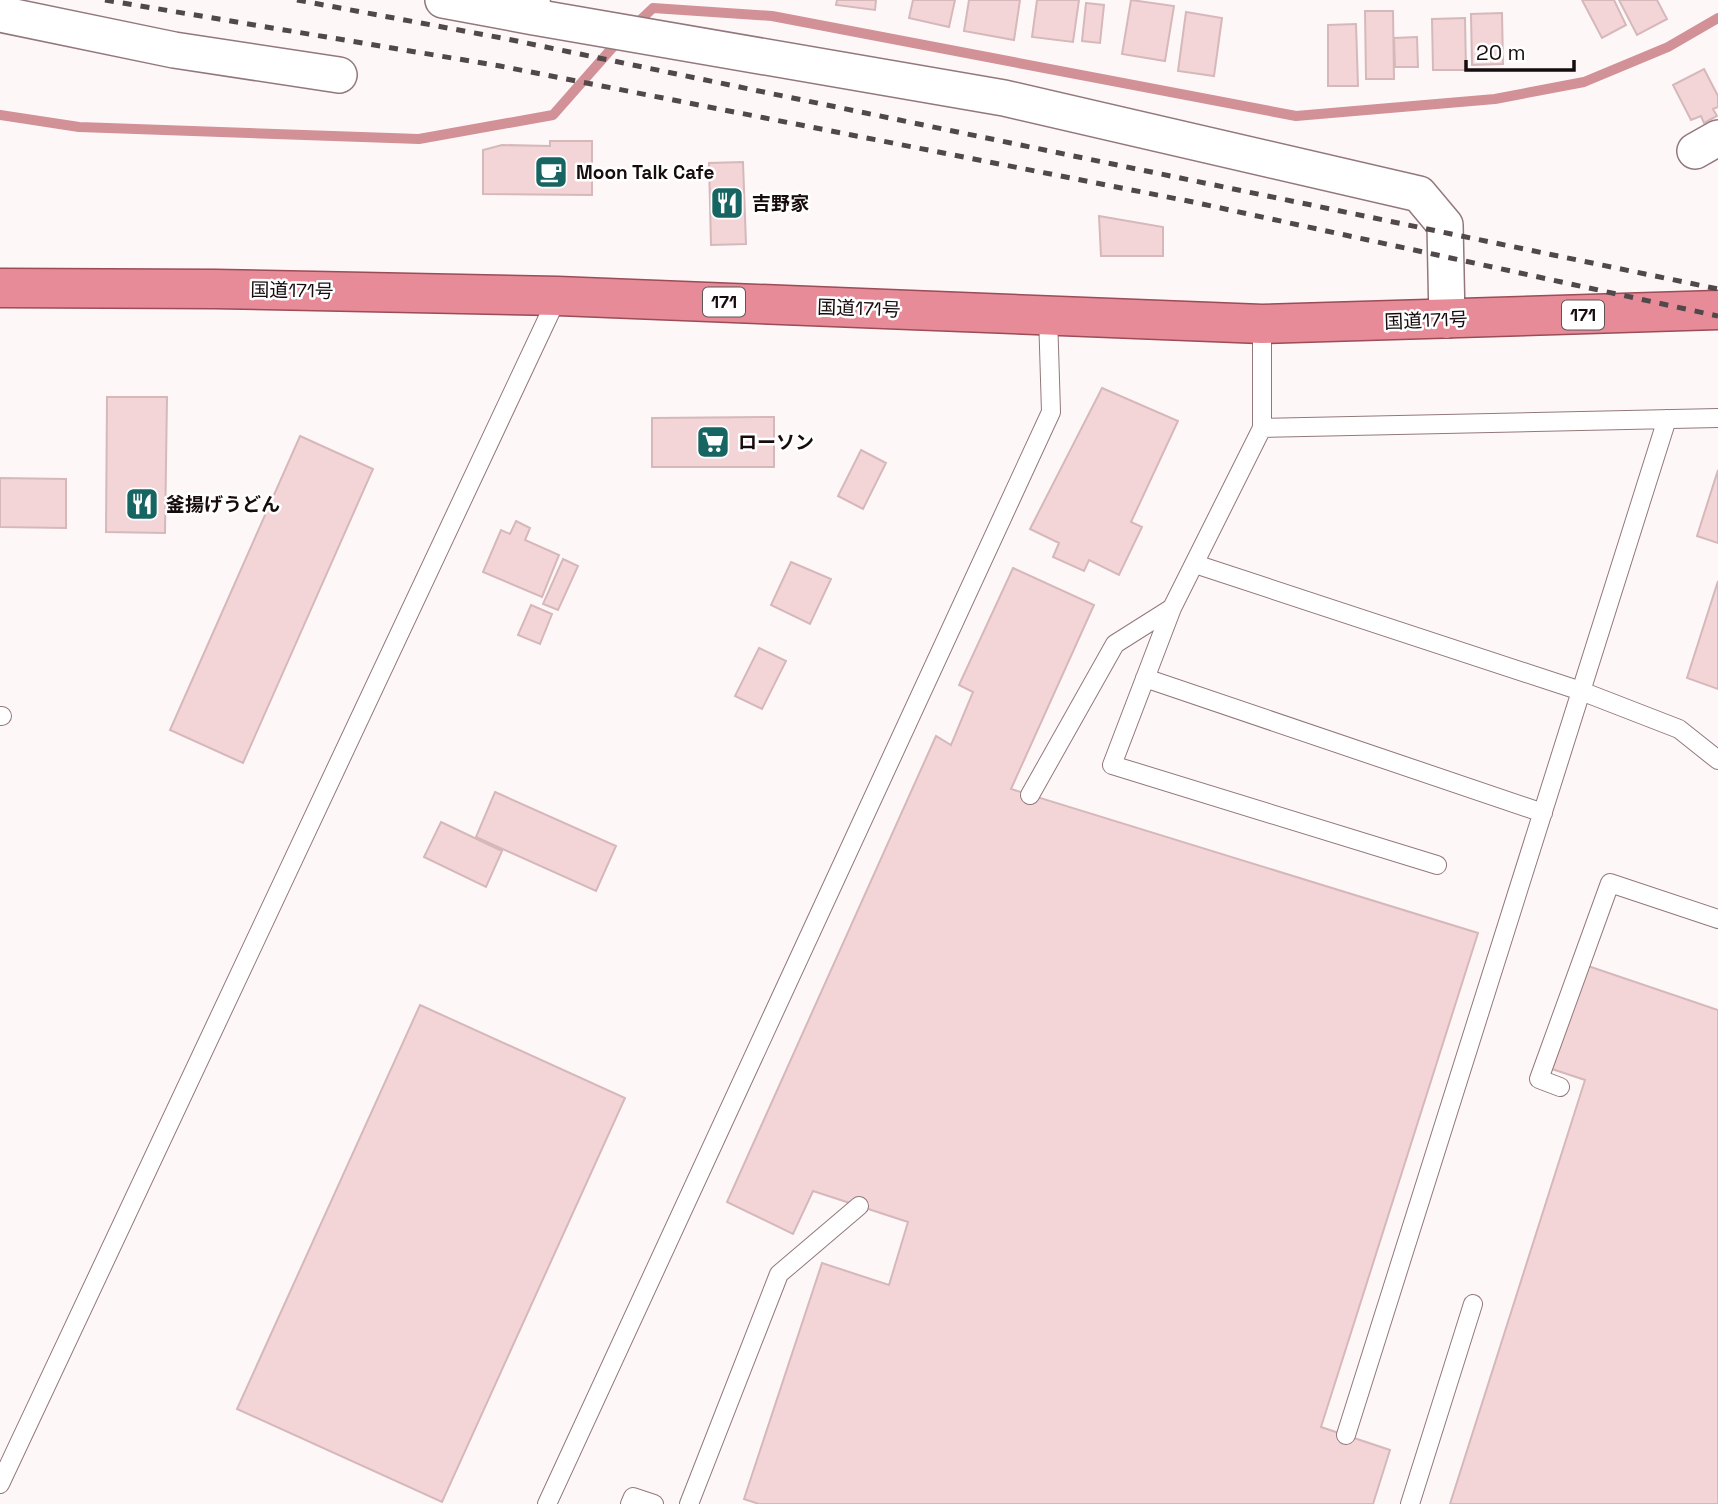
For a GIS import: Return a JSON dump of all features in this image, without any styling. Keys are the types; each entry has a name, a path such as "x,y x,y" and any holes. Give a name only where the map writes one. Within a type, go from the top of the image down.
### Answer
{"highway":[{"name":"国道171号","path":"0,288 228,289 558,296 1262,324 1718,310"}],"street":[{"path":"443,0 533,8 1004,98 1419,194 1445,225 1447,320"},
{"path":"0,14 174,50 339,75"}],"lane":[{"path":"0,1484 558,296"},
{"path":"547,1504 1051,412 1048,315"},
{"path":"1262,324 1262,428 1172,608 1112,765 1437,865"},
{"path":"1262,428 1718,418"},
{"path":"1346,1435 1667,419"},
{"path":"1195,564 1581,691 1679,729 1718,761"},
{"path":"1030,795 1115,644 1172,608"},
{"path":"1145,678 1543,813"},
{"path":"1560,1087 1539,1079 1610,883 1718,919"},
{"path":"689,1504 779,1274 859,1206"},
{"path":"1410,1504 1473,1304"},
{"path":"629,1504 633,1497 654,1504"}],"building":[{"path":"837,0 876,0 875,10 836,5"},
{"path":"913,0 955,0 949,27 909,18"},
{"path":"969,0 1020,0 1014,40 964,31"},
{"path":"1037,0 1079,0 1073,42 1032,37"},
{"path":"1131,0 1174,6 1165,61 1122,54"},
{"path":"1582,0 1614,0 1626,25 1602,38"},
{"path":"1619,0 1657,0 1667,19 1637,35"},
{"path":"1086,3 1104,5 1100,43 1082,41"},
{"path":"1365,11 1393,11 1394,79 1366,79"},
{"path":"1186,12 1222,18 1214,76 1178,71"},
{"path":"1502,13 1503,64 1472,65 1471,14"},
{"path":"1465,18 1466,70 1433,70 1432,19"},
{"path":"1356,24 1358,86 1328,86 1328,25"},
{"path":"1417,37 1418,67 1395,67 1394,38"},
{"path":"1704,69 1718,96 1718,107 1713,109 1717,116 1704,123 1701,116 1691,120 1673,85"},
{"path":"550,141 592,141 592,195 483,194 483,150 502,145 550,146"},
{"name":"吉野家","path":"743,162 746,244 711,245 709,163"},
{"path":"1099,216 1163,227 1163,256 1101,256"},
{"path":"1102,388 1178,421 1131,522 1142,527 1119,575 1089,560 1084,571 1053,557 1059,543 1030,529"},
{"path":"107,397 167,397 165,533 106,532"},
{"name":"ローソン","path":"774,417 774,467 652,467 652,418"},
{"path":"300,436 373,469 243,763 170,730"},
{"path":"861,450 886,463 863,509 838,496"},
{"path":"1718,470 1718,543 1697,536"},
{"path":"0,478 66,479 66,528 0,527"},
{"path":"516,521 530,528 525,540 559,555 542,597 483,572 501,530 510,534"},
{"path":"563,559 578,566 558,610 543,604"},
{"path":"791,562 831,579 810,624 771,605"},
{"path":"1013,568 1094,605 1011,789 1478,933 1321,1427 1390,1450 1373,1504 759,1504 744,1499 822,1263 889,1285 908,1222 813,1191 793,1234 727,1202 936,736 951,745 973,692 959,685"},
{"path":"1718,581 1718,689 1687,678"},
{"path":"531,605 552,614 540,644 518,635"},
{"path":"759,648 786,661 762,709 735,696"},
{"path":"495,792 616,846 596,891 476,837"},
{"path":"441,822 502,851 486,887 424,857"},
{"path":"1588,966 1718,1010 1718,1504 1450,1504 1585,1080 1552,1069"},
{"path":"420,1005 625,1098 442,1502 237,1409"}],"waterway":[{"path":"632,28 653,8 772,16 1296,116 1495,99 1584,82 1668,47 1718,18"},
{"path":"0,115 79,127 419,139 553,115 620,39"}],"railway":[{"path":"105,0 500,66 1193,202 1718,316"},
{"path":"297,0 507,39 1718,289"}],"place":[{"name":"Moon Talk Cafe","path":"551,172"},
{"name":"吉野家","path":"727,203"},
{"name":"ローソン","path":"713,442"},
{"name":"釜揚げうどん","path":"142,504"}]}
